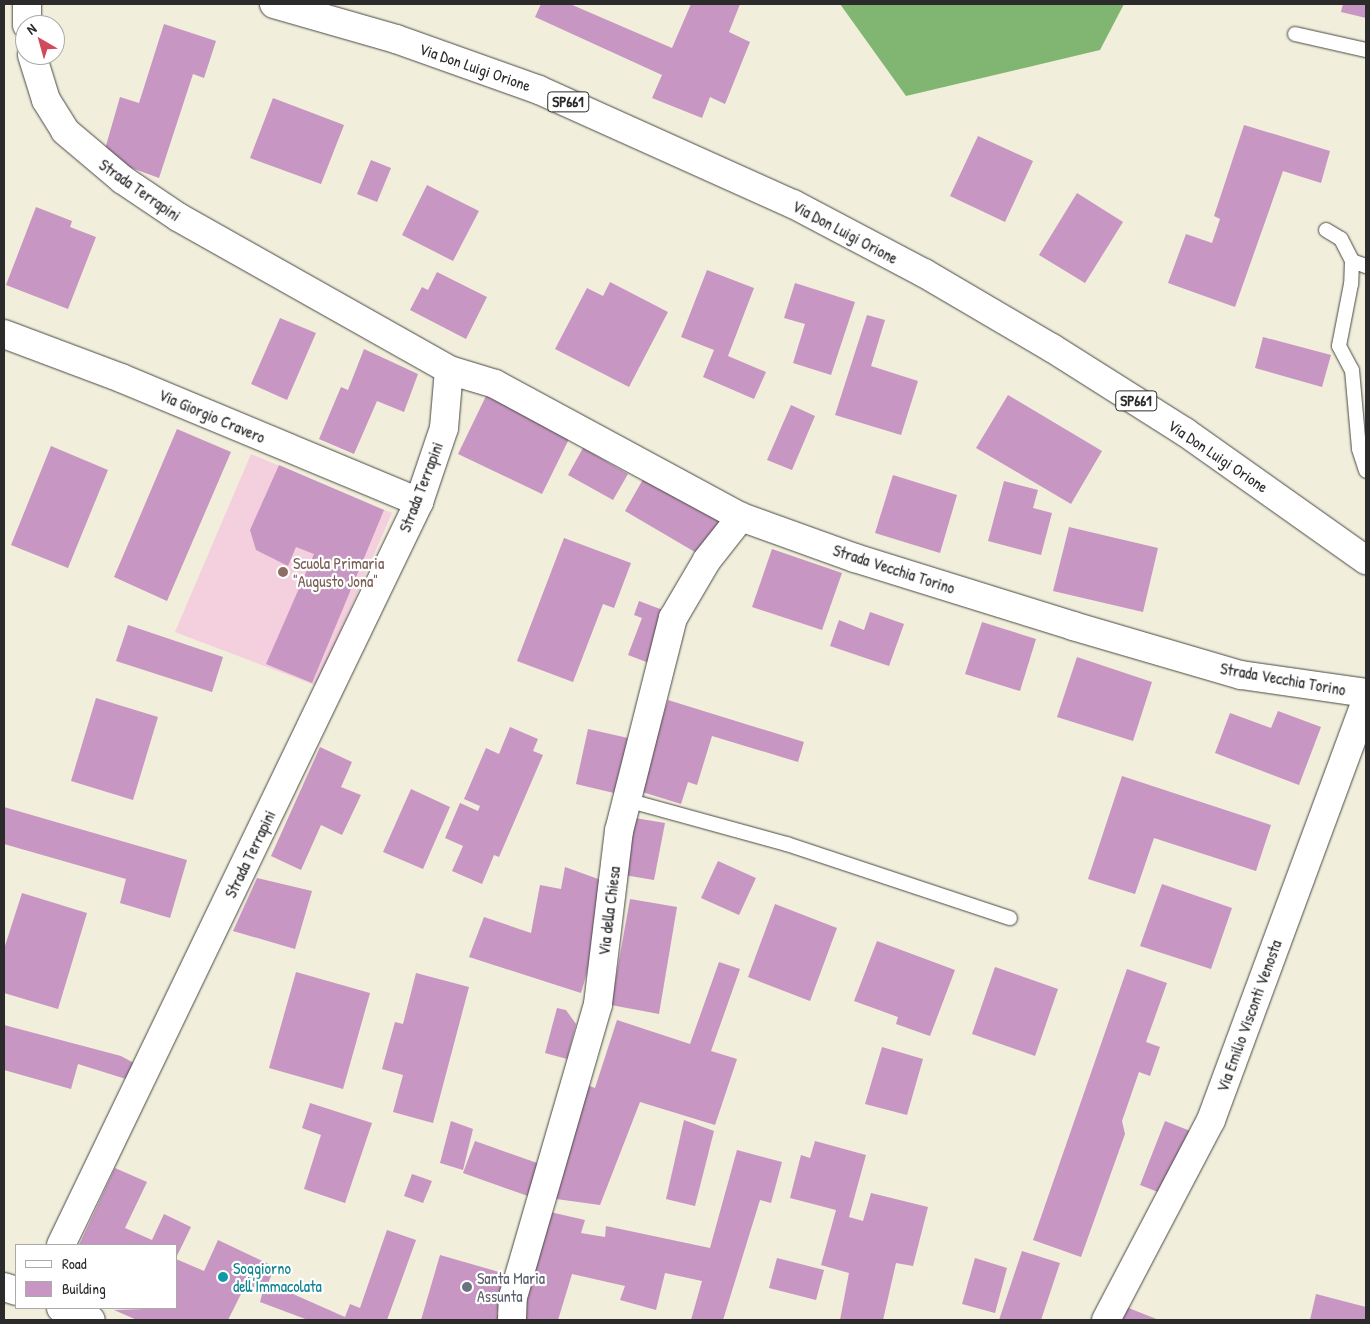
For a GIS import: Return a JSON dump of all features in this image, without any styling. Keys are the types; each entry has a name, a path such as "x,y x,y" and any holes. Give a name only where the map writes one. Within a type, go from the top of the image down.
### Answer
{"street":[{"name":"Via Don Luigi Orione","path":"274,4 396,39 540,90 793,204 895,258 1052,348 1185,432 1366,560"},
{"name":"Strada Terrapini","path":"35,65 46,100 65,131 123,180 178,217 449,370 444,428 419,502 61,1244"},
{"name":"Via Giorgio Cravero","path":"4,334 121,378 419,502"},
{"name":"Strada Vecchia Torino","path":"449,370 495,384 741,517 855,558 1232,672 1366,693"},
{"name":"Via della Chiesa","path":"512,1320 513,1297 598,1004 619,831 673,618 707,560 741,517"},
{"name":"Via Emilio Visconti Venosta","path":"1106,1320 1211,1120 1366,701"},
{"path":"64,1309 91,1320"}],"lane":[{"path":"1295,34 1366,50"},
{"path":"1326,230 1341,239 1352,262 1351,284 1339,346 1352,370 1359,449 1366,471"},
{"path":"1352,262 1366,266"},
{"path":"627,800 787,844 1010,918"}],"shaded area":[{"name":"Scuola Primaria \"Augusto Jona\"","path":"251,454 392,513 317,686 175,632"}],"green space":[{"path":"840,4 1124,4 1100,50 906,96"}],"building":[{"path":"541,4 570,4 672,48 691,4 740,4 729,32 750,42 725,104 710,97 702,118 652,98 662,75 535,17"},
{"path":"1343,4 1366,4 1366,18 1341,12"},
{"path":"164,24 216,41 204,78 193,74 159,178 129,167 105,149 120,97 139,103"},
{"path":"273,98 344,125 321,184 250,158"},
{"path":"1244,125 1330,151 1321,183 1283,171 1235,307 1168,283 1186,234 1212,243 1220,219 1214,216"},
{"path":"978,136 1033,161 1005,222 950,196"},
{"path":"371,160 391,168 377,202 357,194"},
{"path":"427,185 479,211 453,261 402,235"},
{"path":"1077,193 1123,222 1085,283 1039,255"},
{"path":"36,207 72,221 70,227 96,237 68,309 6,285"},
{"path":"707,270 754,288 728,356 766,372 754,399 703,377 714,350 681,337"},
{"path":"437,272 487,297 466,339 410,310 422,287 428,290"},
{"path":"610,282 668,312 629,387 555,349 587,288 603,296"},
{"path":"795,283 855,302 831,375 793,363 805,324 784,318"},
{"path":"867,315 885,320 871,366 918,381 901,435 835,415"},
{"path":"280,318 316,333 287,400 251,384"},
{"path":"1263,337 1331,355 1322,387 1255,368"},
{"path":"364,349 418,374 404,412 377,401 354,454 319,439 341,387 348,390"},
{"path":"1008,395 1102,451 1071,504 976,448"},
{"path":"486,396 570,437 542,494 458,454"},
{"path":"791,405 815,416 792,470 767,460"},
{"path":"177,429 231,452 167,601 114,577"},
{"path":"51,446 108,470 68,568 11,545"},
{"path":"583,448 628,474 613,500 568,475"},
{"path":"279,465 384,510 312,683 266,664 314,554 296,547 288,566 256,550 250,530"},
{"path":"646,474 721,518 700,555 625,511"},
{"path":"893,475 957,495 940,553 875,533"},
{"path":"1004,481 1038,490 1033,508 1052,513 1041,555 988,541"},
{"path":"1069,527 1158,548 1143,612 1053,591"},
{"path":"564,538 631,563 614,608 603,604 573,682 517,661"},
{"path":"772,549 842,573 822,630 752,607"},
{"path":"639,601 668,612 649,663 628,655 642,618 634,615"},
{"path":"870,612 904,624 889,666 830,646 839,620 864,630"},
{"path":"982,622 1036,639 1020,691 965,674"},
{"path":"128,625 223,657 212,692 116,661"},
{"path":"1077,657 1152,682 1133,741 1057,717"},
{"path":"96,698 158,717 133,800 71,781"},
{"path":"668,700 804,742 798,762 712,736 697,785 688,782 681,804 639,791"},
{"path":"1278,711 1321,727 1299,785 1215,753 1230,713 1271,728"},
{"path":"510,727 538,739 533,751 543,755 499,857 494,855 482,884 452,871 463,846 445,838 460,803 478,811 480,806 464,799 486,748 499,754"},
{"path":"588,729 628,738 614,793 576,784"},
{"path":"320,747 352,762 341,787 361,795 342,835 321,825 301,870 271,856"},
{"path":"1122,776 1271,825 1256,871 1154,838 1135,894 1088,879"},
{"path":"411,789 450,807 423,869 383,852"},
{"path":"4,807 187,860 170,918 120,903 126,879 4,844"},
{"path":"635,818 665,823 654,880 624,875"},
{"path":"718,861 756,878 739,915 701,898"},
{"path":"565,867 601,880 590,962 581,993 469,957 484,917 531,933 540,885 561,889"},
{"path":"257,878 312,891 295,949 233,931"},
{"path":"1162,884 1232,908 1211,969 1140,946"},
{"path":"22,893 87,913 58,1009 4,993 4,949"},
{"path":"630,899 677,907 659,1014 611,1005"},
{"path":"775,904 837,928 810,1001 748,977"},
{"path":"877,941 955,970 930,1036 896,1024 898,1017 854,1001"},
{"path":"719,962 740,969 711,1051 737,1059 715,1125 640,1102 600,1205 549,1198 587,1085 595,1088 617,1020 690,1044"},
{"path":"995,967 1058,989 1035,1056 972,1034"},
{"path":"1127,969 1167,983 1146,1042 1160,1047 1150,1076 1139,1072 1122,1121 1125,1134 1081,1257 1033,1240"},
{"path":"296,972 370,993 343,1089 269,1068"},
{"path":"416,973 469,987 433,1123 393,1112 403,1075 382,1069 395,1022 403,1024"},
{"path":"557,1008 566,1010 576,1024 567,1059 545,1053"},
{"path":"4,1025 121,1056 134,1063 126,1079 78,1064 71,1089 4,1070"},
{"path":"882,1047 923,1059 907,1115 865,1104"},
{"path":"310,1103 372,1123 345,1203 304,1189 321,1135 302,1128"},
{"path":"684,1120 714,1131 695,1206 666,1199"},
{"path":"451,1121 473,1129 463,1170 440,1163"},
{"path":"1165,1121 1193,1132 1168,1196 1140,1185"},
{"path":"475,1141 540,1164 528,1196 463,1173"},
{"path":"815,1141 866,1155 849,1217 863,1221 871,1193 928,1207 913,1266 896,1263 883,1320 840,1320 849,1273 821,1265 836,1210 790,1198 801,1155 810,1158"},
{"path":"737,1150 782,1162 771,1203 760,1200 723,1320 691,1320 702,1281 665,1273 656,1310 620,1300 625,1286 572,1274 558,1320 520,1320 550,1212 585,1220 581,1233 605,1237 606,1226 710,1248"},
{"path":"115,1168 147,1182 125,1228 152,1240 164,1214 191,1227 178,1254 178,1244 79,1244"},
{"path":"412,1174 432,1181 423,1203 404,1196"},
{"path":"387,1230 416,1240 387,1320 308,1320 260,1302 263,1291 246,1284 228,1320 137,1320 114,1310 178,1309 178,1260 204,1271 218,1240 275,1267 268,1283 345,1317 350,1304 360,1308"},
{"path":"1022,1251 1060,1263 1041,1320 999,1320"},
{"name":"Santa Maria Assunta","path":"440,1255 506,1274 497,1314 505,1320 421,1320"},
{"path":"777,1258 824,1270 816,1300 769,1288"},
{"path":"975,1258 1007,1268 995,1313 962,1304"},
{"path":"1316,1294 1366,1307 1365,1320 1310,1320"},
{"path":"1126,1307 1159,1320 1118,1320"}],"place":[{"name":"Scuola Primaria \"Augusto Jona\"","path":"283,572"},
{"name":"Soggiorno dell'Immacolata","path":"223,1277"},
{"name":"Santa Maria Assunta","path":"467,1287"}]}
